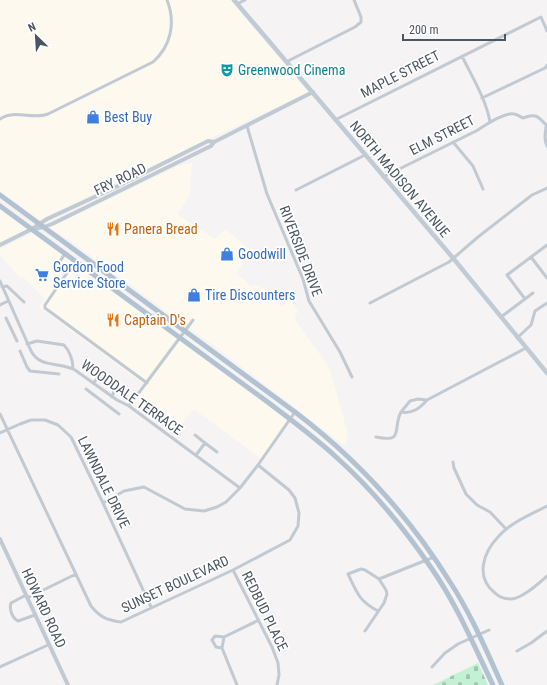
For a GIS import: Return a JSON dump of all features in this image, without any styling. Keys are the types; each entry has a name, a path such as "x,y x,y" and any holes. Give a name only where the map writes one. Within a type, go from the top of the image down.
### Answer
{"main road":[{"name":"NORTH MADISON AVENUE","path":"236,2 453,258 517,338 545,367 547,373"},
{"path":"0,195 295,412 362,470 396,506 434,557 453,587 502,685"},
{"path":"0,206 305,430 358,478 380,501 419,550 450,598 493,685"}],"street":[{"path":"0,119 8,115 41,116 48,114 152,62 166,47 171,31 171,11 167,0"},
{"path":"236,2 245,0"},
{"path":"286,62 362,22 362,17 354,0"},
{"name":"MAPLE STREET","path":"335,120 541,17 547,31"},
{"path":"462,56 489,114 490,122"},
{"path":"482,98 545,68 547,65"},
{"name":"FRY ROAD","path":"32,229 44,228 211,146 214,142 313,92"},
{"name":"ELM STREET","path":"383,177 476,131 490,122 514,113 523,118 532,115 536,116 547,126"},
{"name":"RIVERSIDE DRIVE","path":"247,126 267,194 303,279 309,301 340,352 352,377"},
{"path":"547,126 545,142 547,146"},
{"name":"FRY ROAD","path":"0,245 32,229 39,223 208,141 214,142"},
{"path":"453,142 474,166 483,189"},
{"path":"296,190 365,155"},
{"path":"370,303 449,262 532,195 547,188"},
{"path":"525,299 507,275 547,245"},
{"path":"66,254 57,266 67,273 45,305 45,308 147,383"},
{"path":"531,256 547,278"},
{"name":"WOODDALE TERRACE","path":"0,281 30,350 40,362 67,366 73,369 111,396 129,406 240,488"},
{"path":"2,287 8,286 24,302"},
{"path":"501,317 533,293"},
{"path":"0,305 8,302"},
{"path":"517,338 531,325 535,311 547,303"},
{"path":"6,318 17,341"},
{"path":"129,406 193,320"},
{"path":"11,330 19,326"},
{"path":"28,344 37,341 64,345 67,348 73,362 73,369"},
{"path":"401,412 412,412 418,409 428,400 526,348"},
{"path":"30,350 20,353 30,371 59,374"},
{"path":"93,383 98,378 113,380 114,386 111,396 106,404"},
{"path":"86,389 119,414"},
{"path":"376,437 390,440 393,438 396,433 398,418 410,402 418,399 428,400"},
{"path":"103,503 124,491 144,488 185,508 204,511 216,507 226,502 240,488 295,412"},
{"name":"SUNSET BOULEVARD","path":"0,414 91,606 98,615 109,620 121,622 233,570 290,540 298,526 299,513 295,498 289,490 258,465"},
{"name":"LAWNDALE DRIVE","path":"0,433 31,420 45,420 58,425 71,437 151,607"},
{"path":"195,435 217,452"},
{"path":"196,455 205,443"},
{"path":"453,462 454,468 466,494 477,505 490,512 506,529"},
{"path":"547,506 517,521 506,529 497,538 485,558 483,566 483,575 488,588 499,597 512,599 522,595 547,576"},
{"name":"HOWARD ROAD","path":"0,539 48,645 68,685"},
{"path":"379,579 434,557"},
{"path":"365,631 384,603 387,594 379,579 363,569 348,574 361,600 368,606 378,611"},
{"name":"REDBUD PLACE","path":"233,570 272,647 278,663 279,675 277,685"},
{"path":"35,615 18,621 13,618 10,607 11,603 76,574"},
{"path":"222,648 216,647 212,640 215,636 224,637 258,621"},
{"path":"432,667 453,647 464,640 489,630"},
{"path":"517,651 531,644 547,631"},
{"path":"224,637 222,648 237,685"},
{"path":"0,667 48,645"}],"shaded area":[{"path":"0,0 230,0 308,92 39,220 0,191"},
{"path":"192,163 190,195 177,214 215,239 225,229 253,252 236,273 251,286 257,285 266,290 282,307 290,300 299,311 296,314 295,320 329,367 348,434 345,446 217,348 68,239 49,228 178,166"},
{"path":"0,209 27,229 0,242"},
{"path":"33,233 287,420 261,459 195,410 192,411 175,433 135,404 132,399 143,383 39,307 45,299 23,277 19,277 0,255 0,249"}],"green space":[{"path":"478,663 488,685 433,685"}],"place":[{"name":"Greenwood Cinema","path":"227,70"},
{"name":"Best Buy","path":"93,117"},
{"name":"Panera Bread","path":"113,229"},
{"name":"Goodwill","path":"227,254"},
{"name":"Gordon Food Service Store","path":"42,275"},
{"name":"Tire Discounters","path":"194,295"},
{"name":"Captain D's","path":"113,320"}]}
